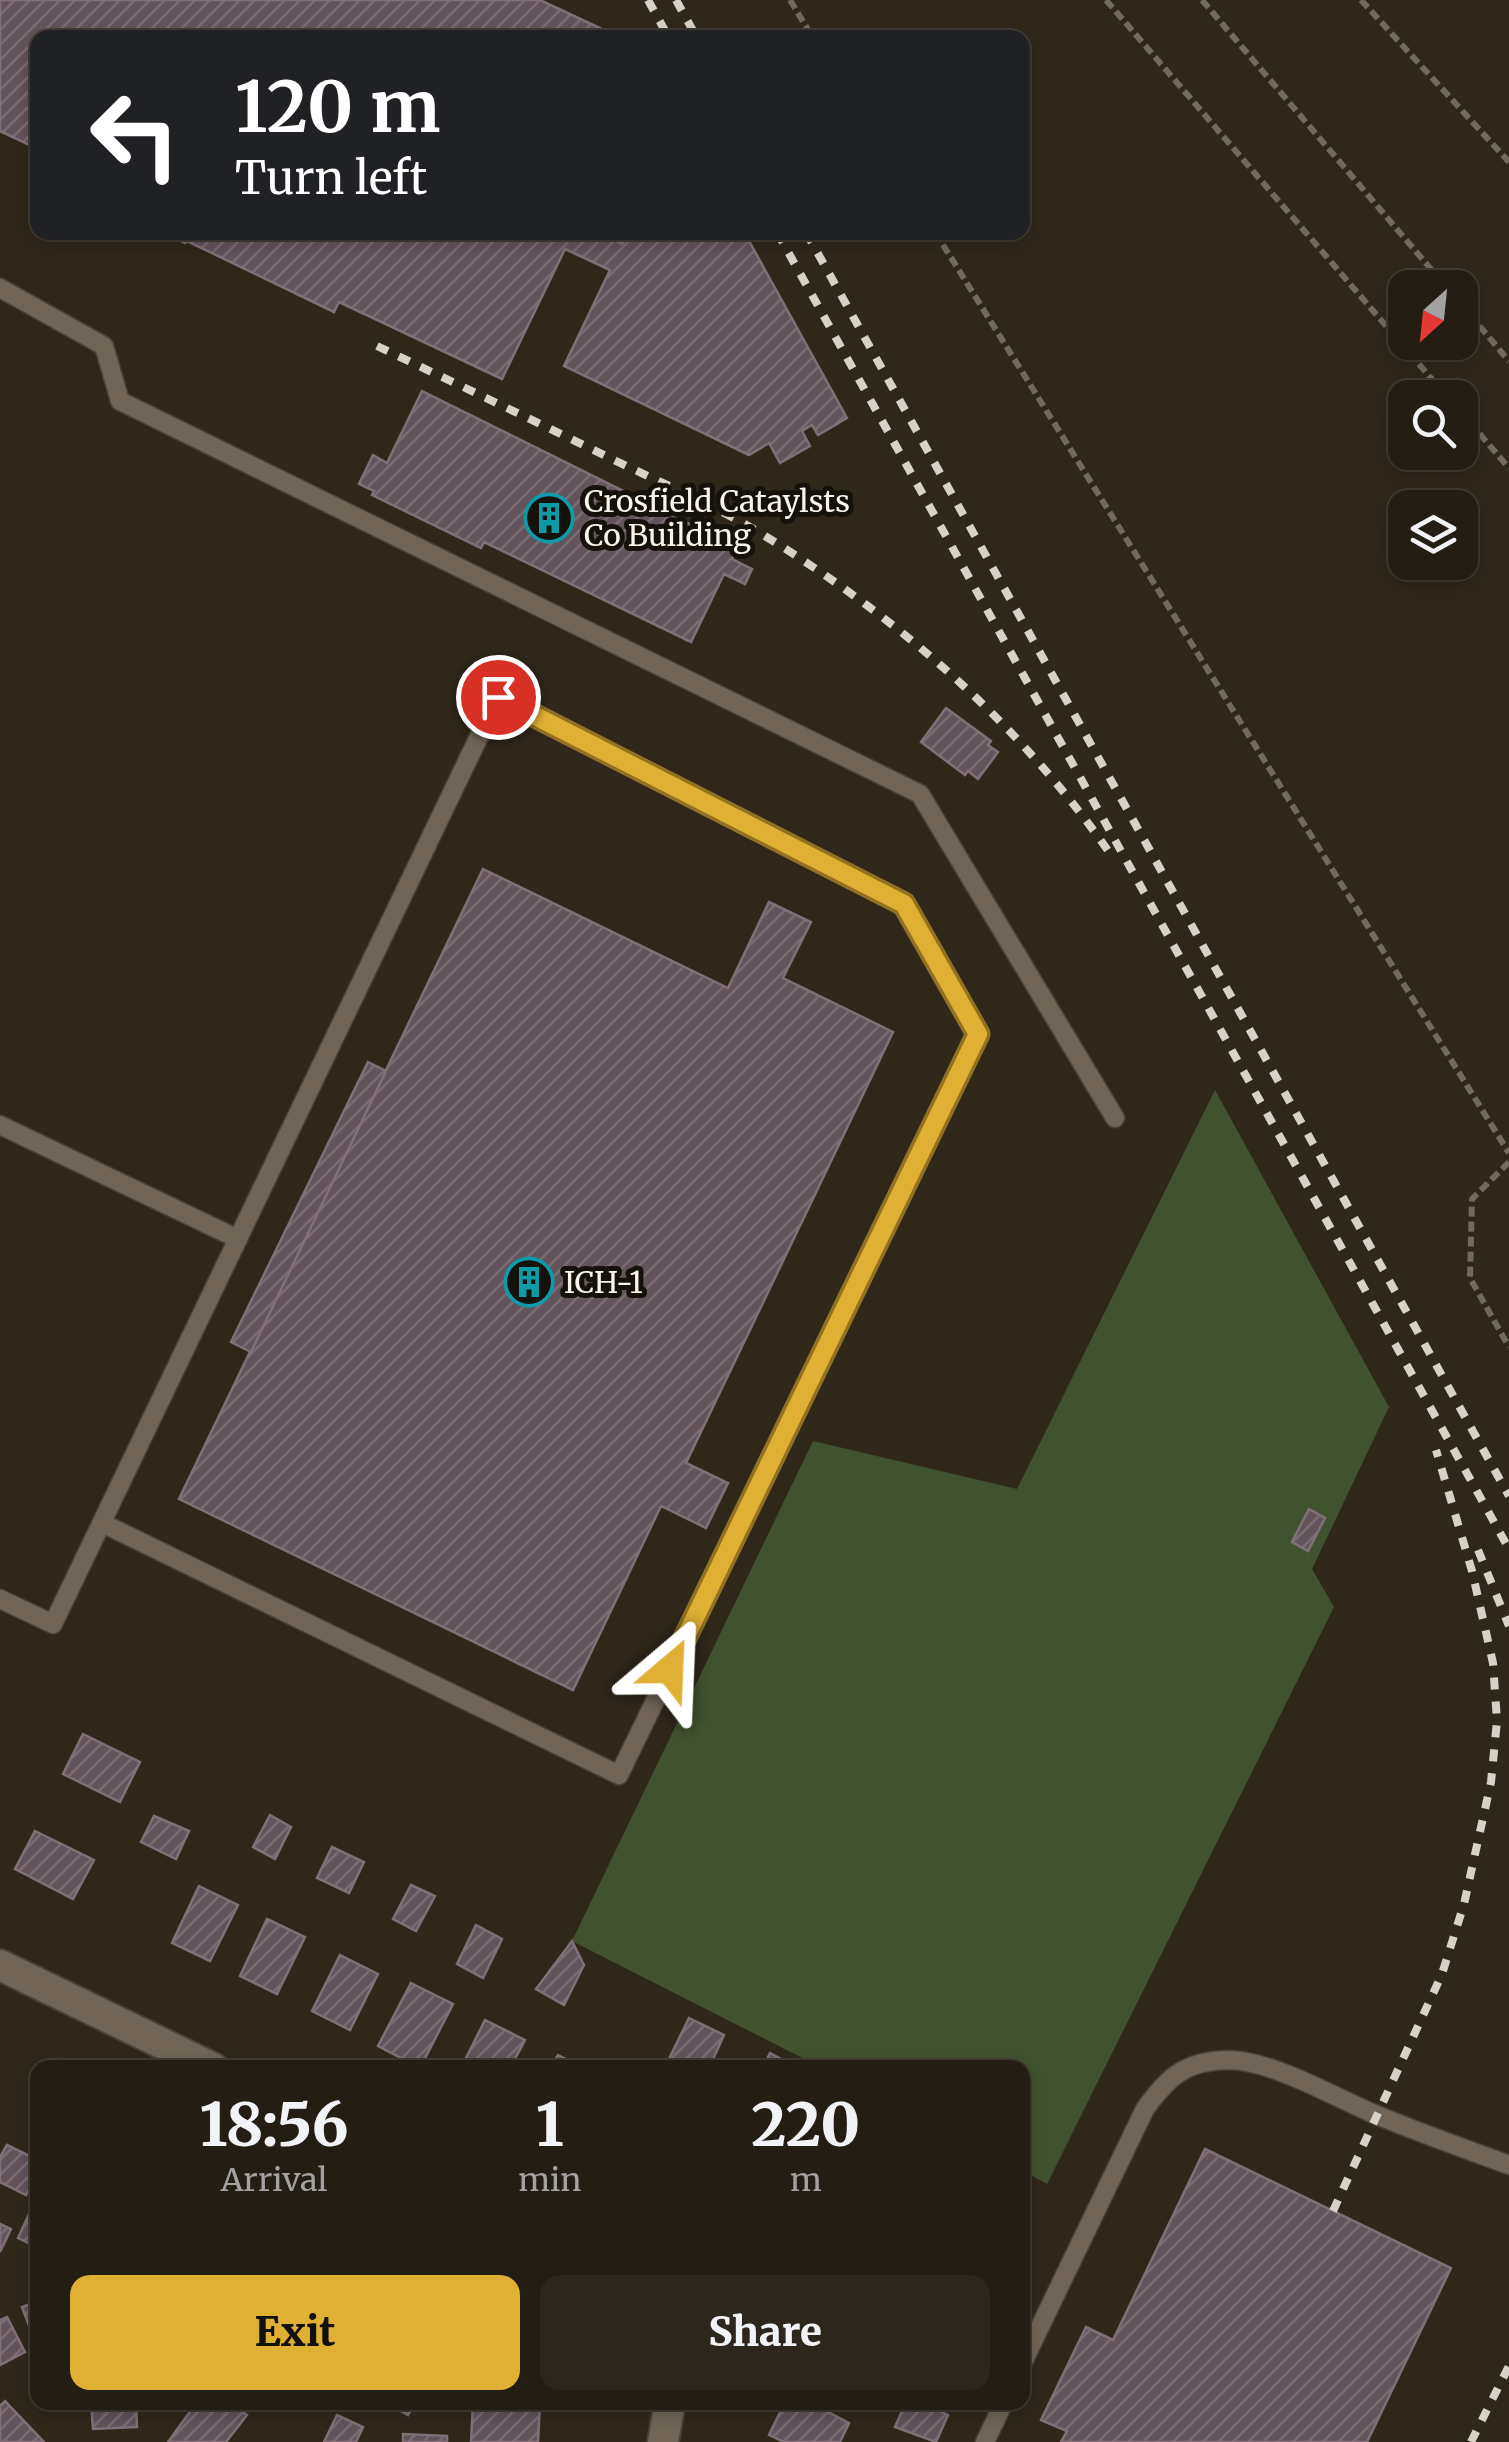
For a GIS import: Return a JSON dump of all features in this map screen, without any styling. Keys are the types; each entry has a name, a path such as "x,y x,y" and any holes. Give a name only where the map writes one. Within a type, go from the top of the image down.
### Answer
{"street":[{"path":"0,1964 196,2060"},
{"path":"663,2442 669,2410"}],"lane":[{"path":"0,288 104,346 120,401 920,794 1115,1118"},
{"path":"0,1598 53,1624 498,697 904,904 978,1034 619,1774 102,1523"},
{"path":"0,1125 238,1239"},
{"path":"1030,2347 1145,2109 1167,2079 1194,2066 1225,2060 1254,2062 1509,2166"},
{"path":"985,2442 1000,2410"}],"path":[{"path":"790,0 808,30"},
{"path":"1106,0 1433,380"},
{"path":"1202,0 1432,270"},
{"path":"1361,0 1509,162"},
{"path":"940,240 1509,1153"},
{"path":"1478,324 1509,361"},
{"path":"1478,432 1509,468"},
{"path":"1509,1162 1472,1199 1470,1278 1509,1347"}],"green space":[{"path":"1215,1090 1389,1407 1312,1569 1334,1607 1047,2184 1030,2175 1030,2060 806,2060 572,1941 813,1441 1017,1489"}],"building":[{"path":"0,0 540,0 602,30 30,30 30,145 0,131"},
{"path":"179,240 614,240 622,244 624,240 748,240 847,418 818,435 812,425 802,431 810,446 780,463 769,443 749,455 564,366 610,270 565,249 502,379 339,302 334,312"},
{"name":"Crosfield Cataylsts Co Building","path":"422,391 738,548 732,559 752,569 745,584 724,574 691,642 484,542 481,548 372,495 374,491 359,484 373,455 387,463"},
{"path":"946,708 991,741 988,745 998,752 978,779 968,771 965,775 921,742"},
{"name":"ICH-1","path":"483,869 728,988 769,902 811,922 783,978 893,1032 686,1463 728,1483 706,1528 661,1506 573,1690 179,1499"},
{"path":"368,1062 386,1071 251,1352 231,1342"},
{"path":"1309,1509 1325,1518 1308,1551 1292,1542"},
{"path":"83,1734 140,1762 120,1802 63,1774"},
{"path":"270,1815 291,1827 275,1859 253,1847"},
{"path":"154,1816 189,1831 176,1859 141,1842"},
{"path":"35,1831 94,1860 73,1899 15,1869"},
{"path":"332,1847 364,1862 349,1893 317,1878"},
{"path":"411,1885 435,1896 416,1931 393,1919"},
{"path":"199,1886 238,1905 210,1961 172,1943"},
{"path":"267,1919 305,1937 277,1994 240,1976"},
{"path":"476,1925 502,1939 483,1978 457,1964"},
{"path":"572,1941 584,1965 564,2005 536,1989"},
{"path":"340,1955 378,1974 350,2030 312,2011"},
{"path":"411,1983 453,2004 424,2060 405,2060 378,2046"},
{"path":"689,2018 724,2035 713,2060 668,2060"},
{"path":"485,2020 525,2040 517,2060 465,2060"},
{"path":"7,2145 30,2156 30,2188 26,2195 0,2182 0,2157"},
{"path":"1205,2149 1451,2268 1367,2442 1061,2442 1067,2431 1041,2420 1086,2327 1113,2340"},
{"path":"30,2212 30,2244 18,2238"},
{"path":"0,2224 11,2229 0,2252"},
{"path":"30,2304 30,2328 22,2307"},
{"path":"7,2317 25,2352 0,2365 0,2320"},
{"path":"5,2401 44,2442 0,2442 0,2406"},
{"path":"92,2410 136,2410 137,2427 93,2429"},
{"path":"191,2410 240,2410 247,2415 226,2442 168,2442"},
{"path":"473,2410 540,2410 538,2442 471,2442"},
{"path":"781,2410 824,2410 849,2423 840,2442 784,2442 769,2435"},
{"path":"902,2410 943,2410 948,2415 936,2442 895,2427"},
{"path":"337,2415 363,2427 356,2442 324,2442"},
{"path":"403,2434 447,2436 447,2442 403,2442"}],"railway":[{"path":"648,0 665,30"},
{"path":"676,0 693,30"},
{"path":"781,240 1509,1549"},
{"path":"810,240 1509,1496"},
{"path":"377,346 710,506 814,568 909,638 996,717 1074,805 1109,852"},
{"path":"1333,2211 1442,1974 1464,1904 1491,1782 1497,1721 1493,1663 1472,1571 1436,1450"},
{"path":"1478,1550 1509,1626"},
{"path":"1471,2442 1509,2366"}],"place":[{"name":"Crosfield Cataylsts Co Building","path":"549,518"},
{"name":"ICH-1","path":"529,1282"}],"route":[{"path":"498,697 904,904 978,1034 670,1669"}]}
